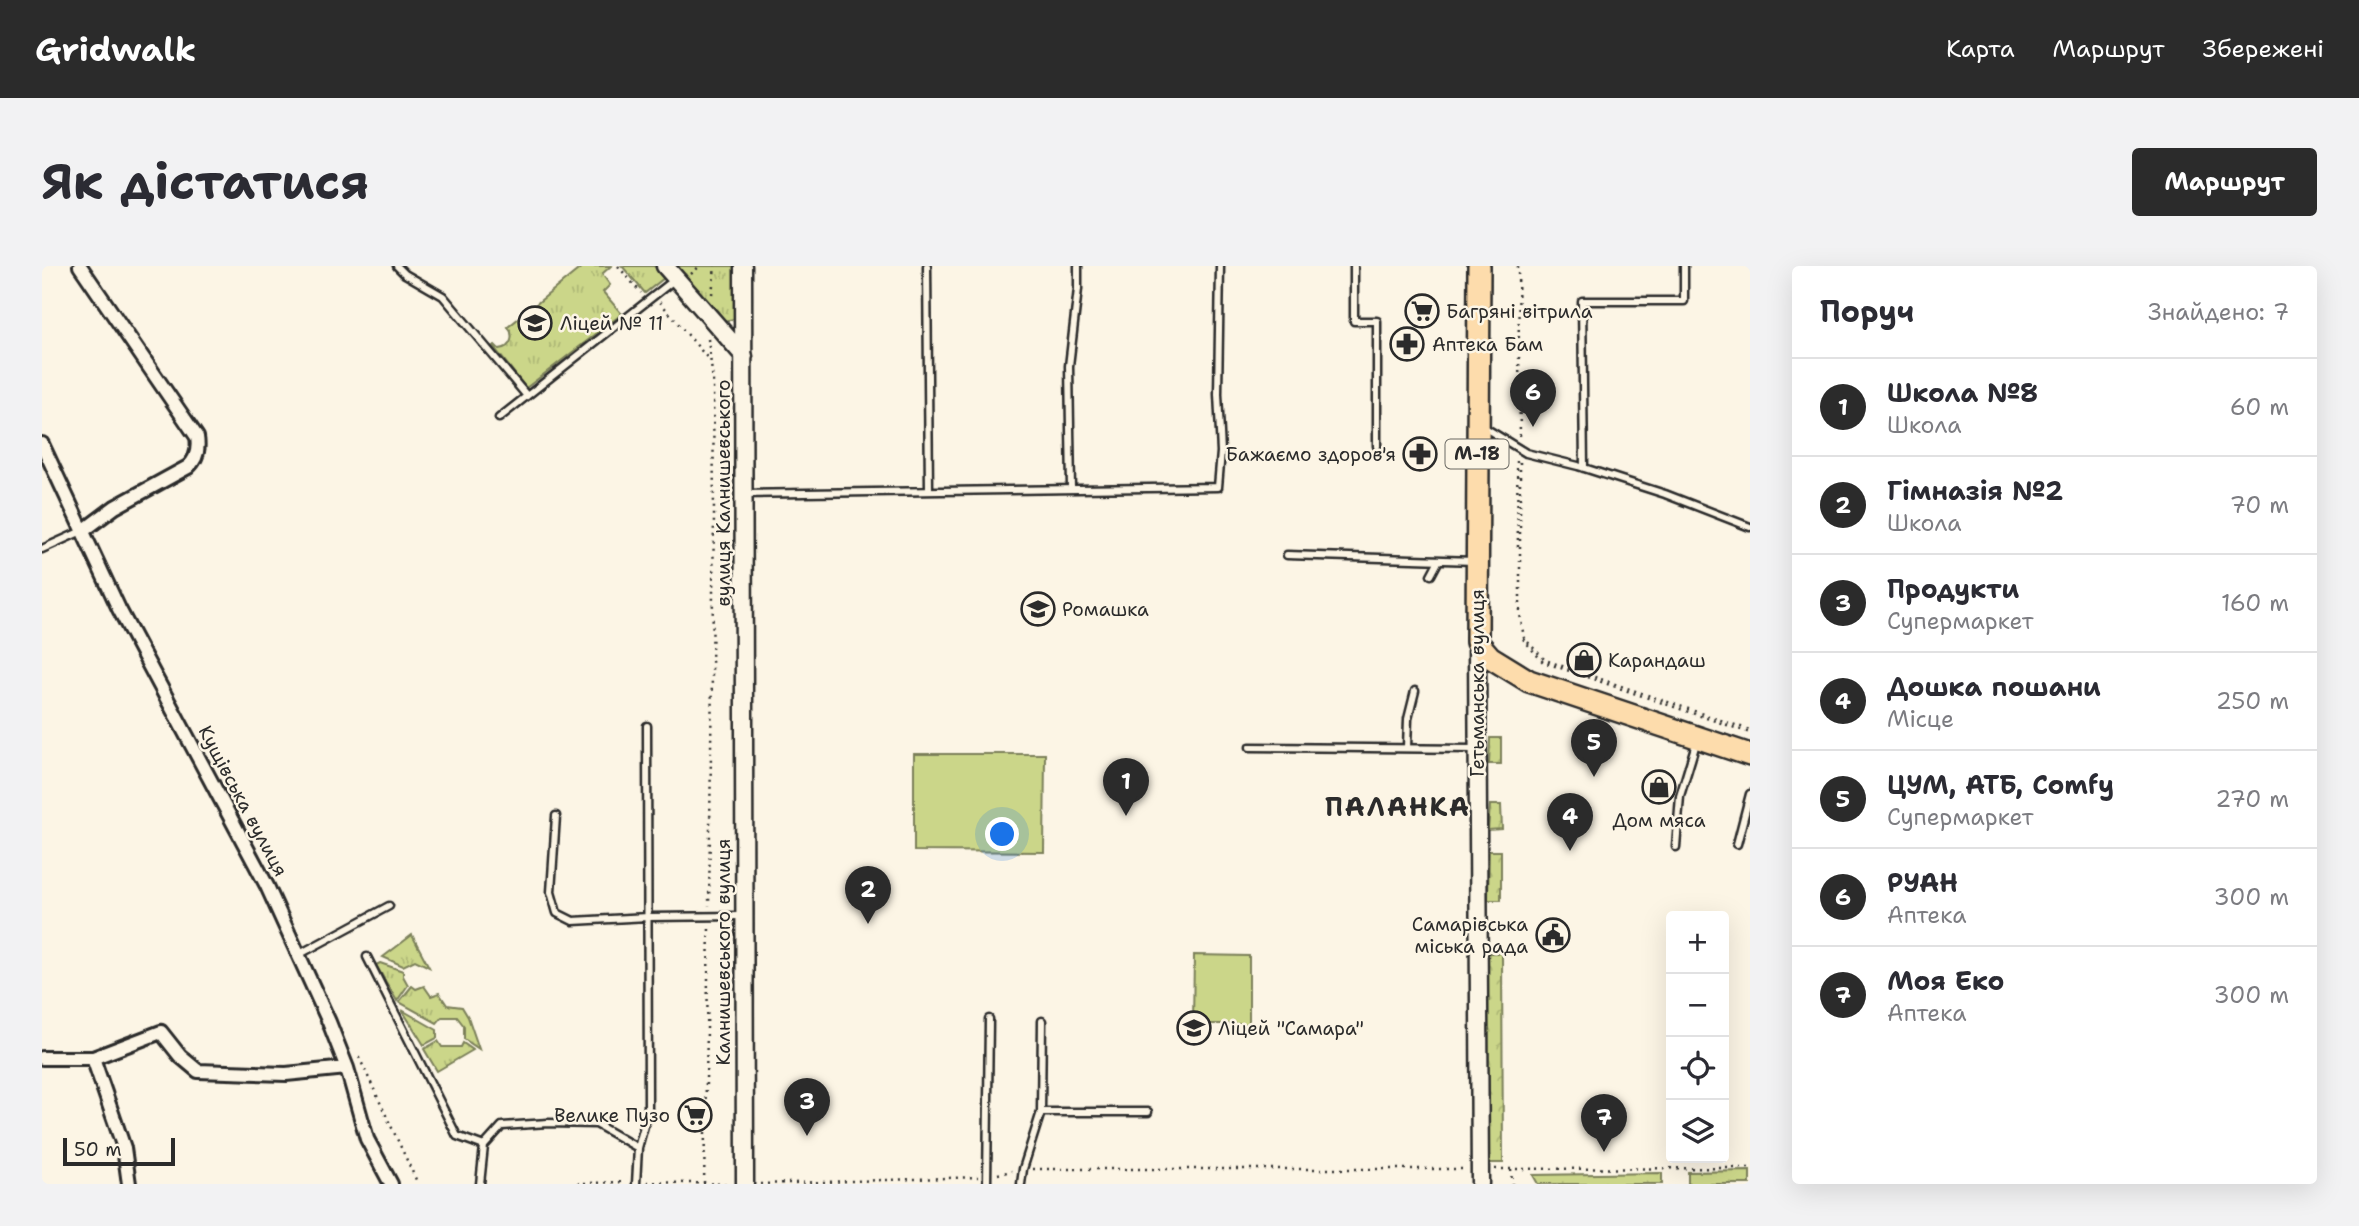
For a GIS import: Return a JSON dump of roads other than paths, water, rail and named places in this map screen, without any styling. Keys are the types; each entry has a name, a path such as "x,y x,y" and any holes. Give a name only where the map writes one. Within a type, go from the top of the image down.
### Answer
{"highway":[{"name":"Гетьманська вулиця","path":"1478,642 1479,266"},
{"path":"1478,642 1490,657 1529,681 1750,755"}],"street":[{"path":"80,266 197,437 198,446 193,462 188,467 114,507 83,531"},
{"name":"вулиця Калнишевського","path":"743,266 744,720"},
{"path":"670,272 744,356"},
{"name":"Кущівська вулиця","path":"42,445 126,621 267,886 347,1068 367,1139 391,1184"},
{"name":"Гетьманська вулиця","path":"1478,642 1479,1177"},
{"name":"Калнишевського вулиця","path":"744,720 745,1184"},
{"path":"42,1058 93,1058 161,1032 180,1056 198,1072 286,1074 347,1068"},
{"path":"93,1058 124,1148 129,1184"}],"lane":[{"path":"397,266 405,274 443,296 527,396"},
{"path":"927,266 929,491"},
{"path":"1071,489 1069,366 1078,266"},
{"path":"744,494 1219,487 1222,453 1219,394 1220,266"},
{"path":"1354,266 1354,321 1377,321 1377,446"},
{"path":"1584,468 1582,302 1684,302 1684,266"},
{"path":"499,418 648,302 670,272"},
{"path":"1477,424 1526,453 1665,494 1750,527"},
{"path":"42,550 83,531"},
{"path":"1287,555 1477,561"},
{"path":"1431,575 1439,560"},
{"path":"1407,747 1408,719 1415,691"},
{"path":"636,1184 638,1148 648,1111 647,726"},
{"path":"1676,847 1680,796 1698,738"},
{"path":"1250,747 1477,749"},
{"path":"1737,844 1750,794"},
{"path":"556,816 551,892 557,913 573,921 744,916"},
{"path":"298,955 388,905"},
{"path":"368,957 457,1136 484,1146"},
{"path":"987,1180 989,1019"},
{"path":"1021,1184 1041,1112 1042,1021"},
{"path":"1041,1112 1148,1112"},
{"path":"480,1184 484,1146 502,1126 596,1124 638,1148"}],"place":[{"name":"Багряні вітрила","path":"1422,311"},
{"name":"Ліцей № 11","path":"535,323"},
{"name":"Аптека Бам","path":"1407,344"},
{"name":"РУАН","path":"1533,427"},
{"name":"Бажаємо здоров'я","path":"1420,454"},
{"name":"Ромашка","path":"1038,609"},
{"name":"Карандаш","path":"1584,660"},
{"name":"ЦУМ, АТБ, Comfy","path":"1594,777"},
{"name":"Дом мяса","path":"1659,787"},
{"name":"Школа №8","path":"1126,816"},
{"name":"Дошка пошани","path":"1570,851"},
{"name":"Гімназія №2","path":"868,924"},
{"name":"Самарівська міська рада","path":"1553,935"},
{"name":"Ліцей \"Самара\"","path":"1194,1028"},
{"name":"Велике Пузо","path":"695,1115"},
{"name":"Продукти","path":"807,1136"},
{"name":"Моя Еко","path":"1604,1152"}],"district":[{"name":"ПАЛАНКА","path":"1398,806"}]}
